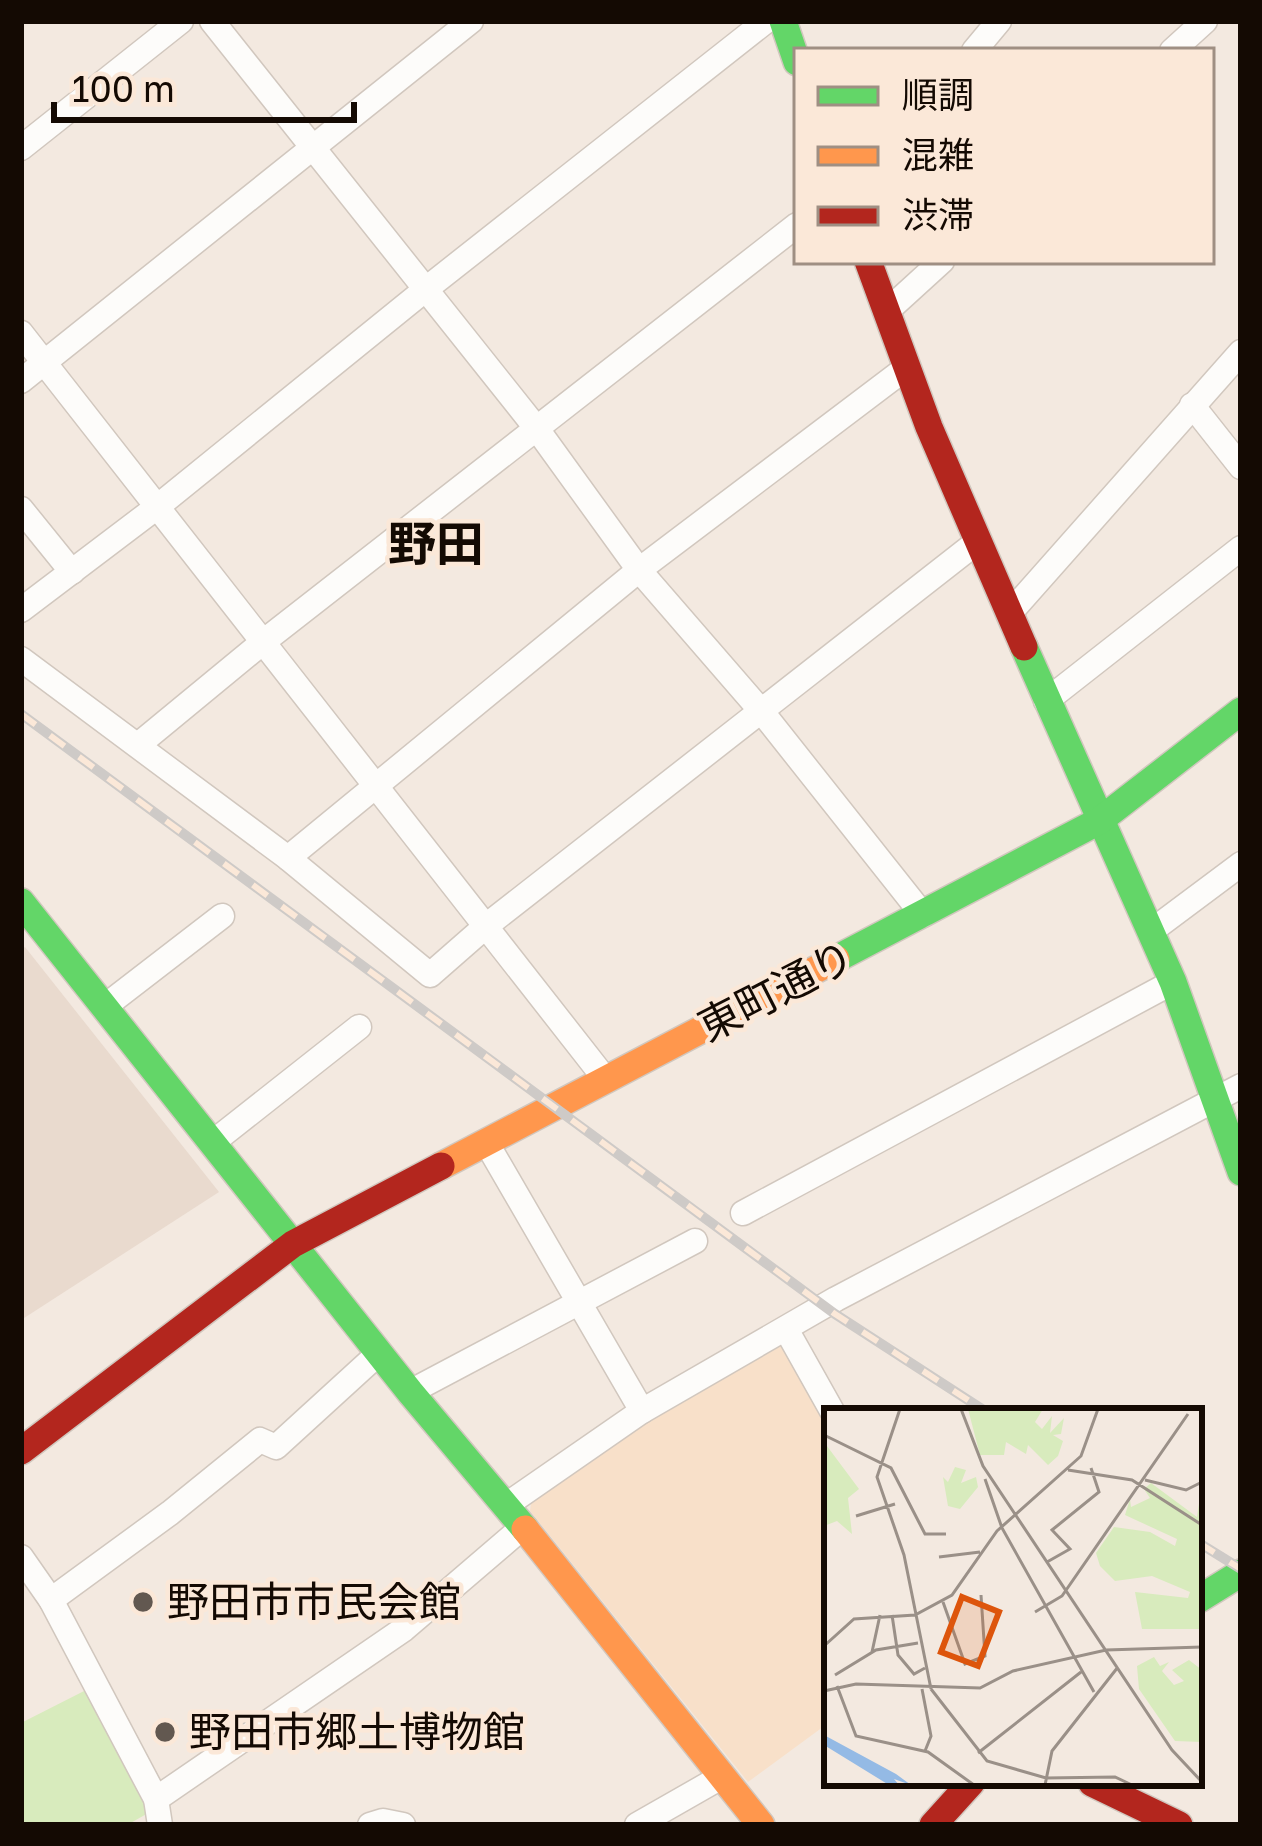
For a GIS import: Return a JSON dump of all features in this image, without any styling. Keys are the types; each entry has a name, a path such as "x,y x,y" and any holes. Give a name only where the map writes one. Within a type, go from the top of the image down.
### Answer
{"street":[{"path":"21,148 181,21"},
{"path":"212,21 537,429 640,570 762,712 923,915"},
{"path":"21,381 471,21"},
{"path":"21,610 766,21"},
{"path":"783,21 794,53"},
{"path":"977,48 1000,21"},
{"path":"1175,48 1205,21"},
{"path":"138,745 262,641 794,227"},
{"path":"869,264 977,542 1099,821 1228,1092 1241,1172"},
{"path":"886,312 939,264"},
{"path":"21,333 606,1080"},
{"path":"1009,614 1241,352"},
{"path":"287,858 640,570 906,368"},
{"path":"1192,405 1241,467"},
{"path":"21,508 71,572"},
{"path":"21,658 287,858 430,975 486,926 977,542"},
{"path":"1046,701 1241,548"},
{"name":"東町通り","path":"21,1451 293,1244 1099,821 1241,711"},
{"path":"1150,932 1241,864"},
{"path":"104,1006 222,916"},
{"path":"26,920 104,1006 761,1825"},
{"path":"743,1213 1173,982"},
{"path":"212,1142 359,1028"},
{"path":"156,1799 404,1629 514,1517 642,1411 786,1328 1228,1092"},
{"path":"486,1142 642,1411"},
{"path":"410,1393 695,1240"},
{"path":"786,1328 830,1408"},
{"path":"51,1600 170,1514 260,1440 276,1447 379,1354"},
{"path":"21,1557 51,1600 156,1799 160,1825"},
{"path":"1202,1596 1241,1573"},
{"path":"638,1825 721,1777"},
{"path":"933,1825 968,1786"},
{"path":"1098,1786 1179,1825"},
{"path":"370,1825 383,1821 403,1825"}],"shaded area":[{"path":"25,947 219,1192 21,1320 21,950"},
{"path":"786,1343 824,1410 824,1726 748,1782 530,1511 532,1497 650,1419"}],"green space":[{"path":"90,1688 150,1812 127,1825 21,1825 21,1723"}],"railway":[{"path":"21,714 835,1314 980,1408"},
{"path":"1202,1545 1241,1569"}],"traffic: fast":[{"path":"783,21 794,53"},
{"path":"1024,647 1173,982 1241,1172"},
{"path":"836,959 1099,821 1241,711"},
{"path":"21,902 410,1392 525,1529"},
{"path":"1202,1597 1241,1573"}],"traffic: slow":[{"path":"441,1166 836,959"},
{"path":"525,1529 761,1825"}],"traffic: jam":[{"path":"869,264 929,427 1024,647"},
{"path":"21,1451 293,1244 441,1166"},
{"path":"933,1825 968,1786"},
{"path":"1098,1786 1179,1825"}],"place":[{"name":"野田市市民会館","path":"143,1602"},
{"name":"野田市郷土博物館","path":"165,1732"}],"district":[{"name":"野田","path":"436,544"}]}
